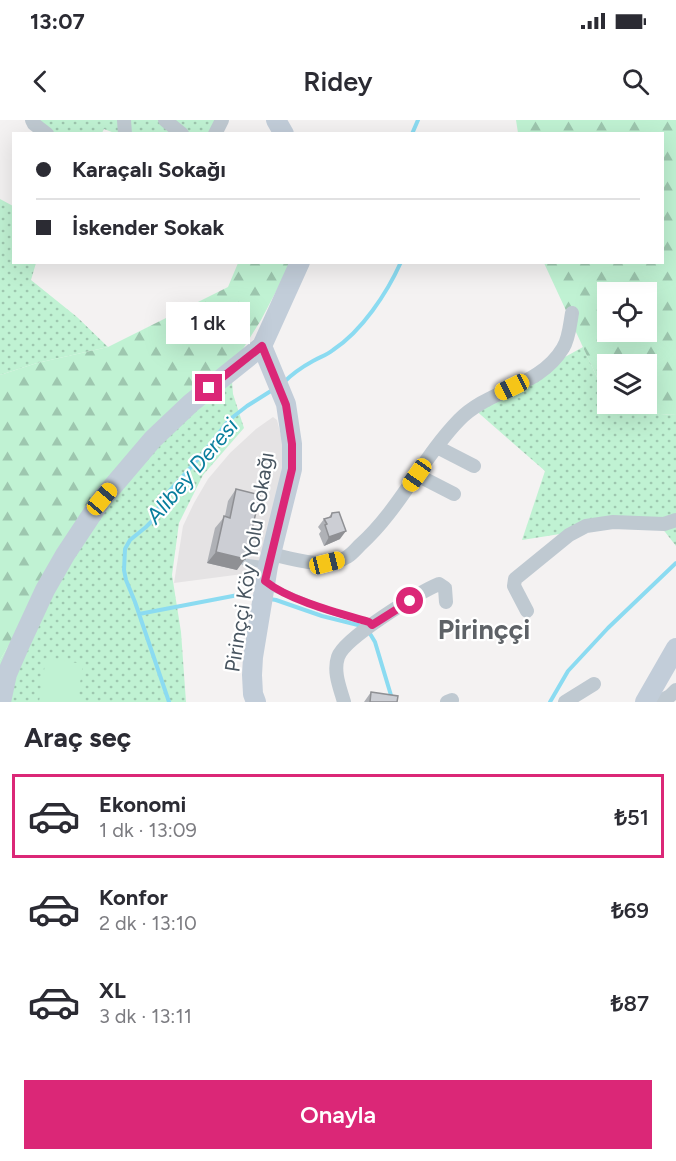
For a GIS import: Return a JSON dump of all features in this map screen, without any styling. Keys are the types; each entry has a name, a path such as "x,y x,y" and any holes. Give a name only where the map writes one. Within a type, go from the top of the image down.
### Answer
{"main road":[{"path":"1,702 7,674 45,590 102,499 153,439 191,403 265,354 299,264"},
{"name":"Pirinççi Köy Yolu Sokağı","path":"256,702 252,675 253,657 266,580 292,469 292,444 286,405 265,354"},
{"path":"645,702 676,648"}],"street":[{"path":"32,120 44,132"},
{"path":"165,120 180,132"},
{"path":"266,580 306,562 327,563 345,558 370,536 388,515 460,418 475,406 532,377 552,363 564,347 572,313"},
{"path":"437,447 474,466"},
{"path":"417,475 454,494"},
{"path":"527,611 514,586 515,579 569,535 586,526 613,522 664,524 676,520"},
{"path":"344,702 336,667 338,655 347,643 429,588 439,584 445,588 447,602"},
{"path":"565,702 594,684"},
{"path":"659,702 676,690"}],"lane":[{"path":"244,562 275,589 323,609 369,622 372,625"}],"shaded area":[{"path":"273,417 277,420 283,443 283,462 257,572 174,583 183,526 208,479 230,453"}],"green space":[{"path":"30,120 222,120 217,132 112,132 104,129 102,132 51,132"},
{"path":"516,120 676,120 676,415 657,414 657,354 597,354 597,377 544,264 664,264 664,132 518,132"},
{"path":"0,199 12,205 12,264 36,264 31,280 77,317 108,347 37,363 0,375"},
{"path":"238,264 290,264 261,320 231,368 75,533 0,660 0,375 37,363 108,347 228,287"},
{"path":"583,347 597,377 597,414 676,415 676,546 655,519 522,540 545,471 473,408"},
{"path":"231,368 233,394 244,428 203,475 179,523 172,575 181,632 186,702 0,702 0,660 75,533"},
{"path":"46,658 83,664 77,702 39,702"}],"building":[{"path":"236,489 260,495 245,559 216,552 224,516 230,518"},
{"path":"339,512 346,531 329,537 324,519 331,517 332,513"},
{"path":"371,692 398,696 397,702 370,702"}],"waterway":[{"name":"Alibey Deresi","path":"413,132 418,120"},
{"name":"Alibey Deresi","path":"283,383 301,368 331,352 354,333 381,298 400,264"},
{"name":"Alibey Deresi","path":"169,702 126,580 125,549 130,540 152,521 163,498 201,456 229,420 274,389"},
{"path":"550,702 568,671 608,628 676,563"},
{"path":"139,614 238,595 256,598"},
{"path":"270,599 362,628"},
{"path":"369,632 375,642 393,702"}],"district":[{"name":"Pirinççi","path":"484,629"}],"route":[{"path":"209,388 262,346 286,405 292,444 292,469 265,581 275,589 291,596 323,609 369,622 372,625 410,601"}]}
